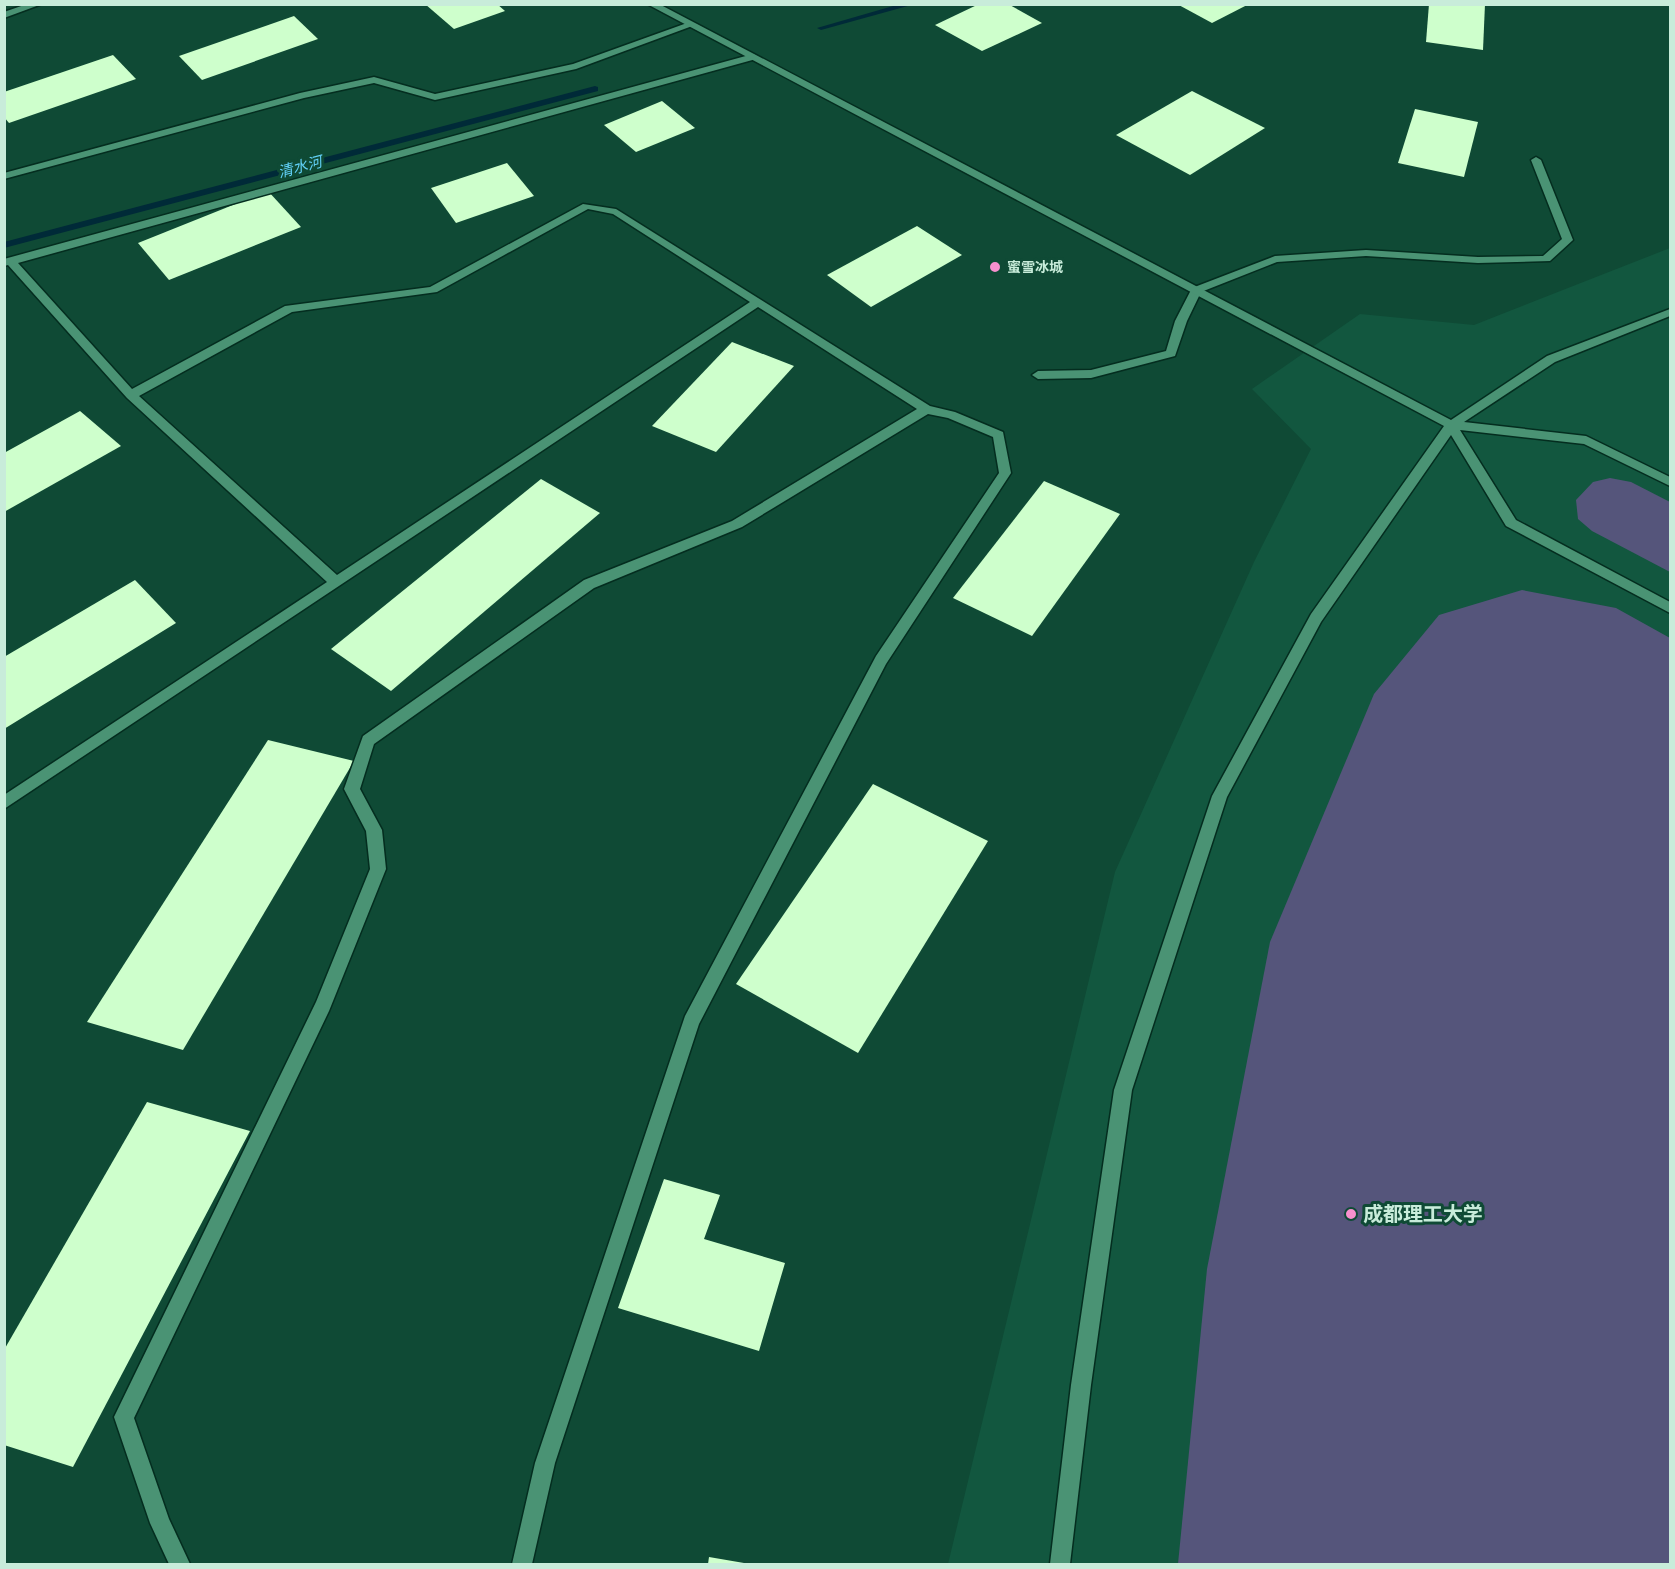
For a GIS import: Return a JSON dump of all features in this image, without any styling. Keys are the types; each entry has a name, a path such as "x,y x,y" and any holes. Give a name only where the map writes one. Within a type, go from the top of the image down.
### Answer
{"street":[{"path":"4,15 38,4"},
{"path":"651,4 1450,425 1586,440 1671,482"},
{"path":"4,176 303,95 374,80 435,97 446,95 576,66 690,25"},
{"path":"337,583 131,395 7,262 753,57"},
{"path":"1038,375 1091,374 1171,353 1181,321 1196,290 1275,259 1366,253 1478,260 1546,259 1568,240 1536,160"},
{"path":"131,395 289,309 433,290 587,206 616,212 926,409 999,435 1005,473 881,660 691,1022 545,1462 522,1564"},
{"path":"4,803 758,302"},
{"path":"1060,1564 1081,1385 1123,1090 1220,796 1316,618 1450,425 1551,359 1648,323 1671,312"},
{"path":"180,1564 160,1523 124,1418 323,1005 378,869 374,830 352,789 368,740 589,584 737,524 926,409"},
{"path":"1450,425 1511,523 1671,608"}],"shaded area":[{"name":"成都理工大学","path":"1670,248 1670,1564 948,1564 1115,872 1254,562 1311,449 1252,389 1360,314 1474,325"},
{"path":"1610,478 1631,482 1670,502 1670,572 1592,531 1578,519 1576,500 1593,482"},
{"path":"1522,590 1616,608 1670,638 1670,1564 1178,1564 1207,1269 1270,942 1374,694 1439,615"}],"building":[{"path":"425,4 497,4 505,11 454,29"},
{"path":"979,4 1008,4 1042,23 982,51 935,25"},
{"path":"1177,4 1249,4 1212,23"},
{"path":"1429,4 1485,4 1483,50 1426,42"},
{"path":"294,16 318,39 202,80 179,56"},
{"path":"113,55 136,79 9,123 4,117 4,92"},
{"path":"1192,91 1265,128 1190,175 1116,135"},
{"path":"662,101 695,128 636,152 604,125"},
{"path":"1415,109 1478,122 1464,177 1398,163"},
{"path":"507,163 534,196 456,223 431,188"},
{"path":"268,191 301,227 169,280 138,243"},
{"path":"917,226 962,255 871,307 827,275"},
{"path":"732,342 794,366 716,452 652,426"},
{"path":"80,411 121,446 4,512 4,453"},
{"path":"541,479 600,513 391,691 331,649"},
{"path":"1044,481 1120,514 1032,636 953,598"},
{"path":"135,580 176,623 4,729 4,657"},
{"path":"268,740 354,761 183,1050 87,1022"},
{"path":"873,784 988,841 858,1053 736,984"},
{"path":"147,1102 250,1131 73,1467 4,1445 4,1350"},
{"path":"664,1179 720,1195 704,1239 785,1263 759,1351 618,1308"},
{"path":"709,1557 744,1563 708,1564"}],"waterway":[{"name":"清水河","path":"821,28 911,4"},
{"name":"清水河","path":"4,245 595,89"}],"place":[{"name":"蜜雪冰城","path":"995,267"},
{"name":"成都理工大学","path":"1351,1214"}]}
